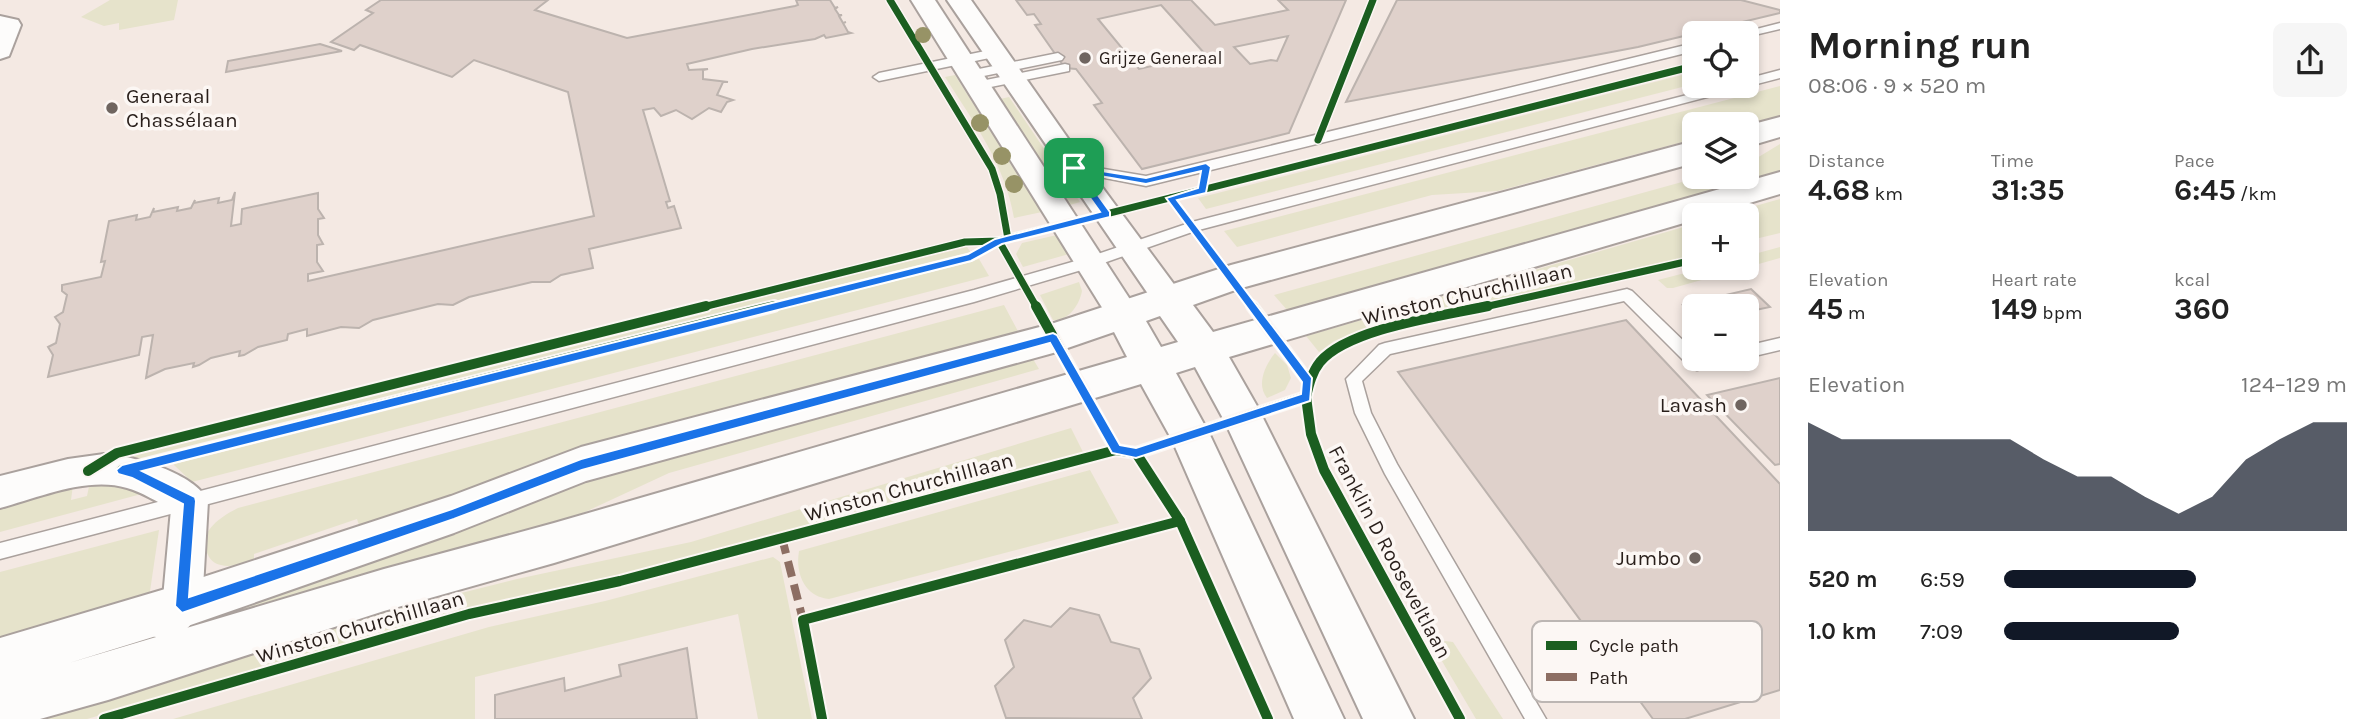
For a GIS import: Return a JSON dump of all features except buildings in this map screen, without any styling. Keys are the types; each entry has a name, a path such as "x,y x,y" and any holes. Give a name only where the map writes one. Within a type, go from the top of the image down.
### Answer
{"main road":[{"path":"1759,133 1780,127"},
{"name":"Winston Churchilllaan","path":"0,661 182,606 454,514 581,465 1053,338 1231,278 1682,155"},
{"name":"Winston Churchilllaan","path":"0,706 108,676 384,590 554,543 1780,183"},
{"path":"1168,299 1205,350 1242,418 1389,719"},
{"path":"1122,313 1190,435 1319,719"}],"street":[{"path":"923,0 1122,313"},
{"path":"959,0 1168,299"},
{"path":"0,23 9,25 0,51"},
{"path":"0,492 88,471 122,470 190,501 182,606"},
{"name":"Winston Churchilllaan","path":"108,676 142,649 182,606"}],"lane":[{"path":"1759,31 1780,26"},
{"path":"1074,168 1146,181 1682,50"},
{"path":"879,77 968,74 1004,66 1062,62"},
{"path":"968,74 1004,66"},
{"path":"1759,80 1780,74"},
{"path":"0,551 961,300 1090,262 1192,227 1690,98"},
{"path":"1536,719 1391,469 1363,413 1354,379 1385,349 1627,295 1682,349"},
{"path":"1759,349 1780,344"}],"shaded area":[{"path":"110,0 178,0 174,20 119,30 119,23 104,26 81,17"},
{"path":"955,75 1042,212 1014,218 1010,198 996,162 945,77"},
{"path":"1682,75 1682,87 1206,209 1198,198"},
{"path":"1780,86 1780,118 1759,124 1759,112 1682,112 1682,142 1498,191 1432,195 1237,247 1224,231 1734,98 1759,98 1759,91"},
{"path":"1009,97 1080,202 1070,205 1000,99"},
{"path":"1780,144 1780,171 1759,177 1759,157"},
{"path":"1682,182 1682,189 1716,189 1287,310 1274,295"},
{"path":"1780,199 1780,233 1759,238 1759,205"},
{"path":"1682,227 1682,258 1599,279 1370,327 1334,341 1319,352 1306,336"},
{"path":"1057,235 1069,254 1023,267 1016,254 1022,243"},
{"path":"967,247 971,253 128,464 118,457"},
{"path":"1780,247 1780,258 1759,264 1759,253"},
{"path":"979,259 989,276 192,482 174,465 176,462"},
{"path":"1682,274 1682,280 1701,280 1667,288 1658,280"},
{"path":"1079,282 1082,291 1075,307 1063,318 1053,320 1040,295"},
{"path":"1004,305 1019,333 466,496 359,525 357,519 254,554 254,561 225,566 210,559 205,547 207,533 217,521 238,508"},
{"path":"1275,353 1287,365 1291,378 1285,390 1267,398 1262,387 1263,375"},
{"path":"1033,359 1039,369 669,473 570,519 195,643 198,616 478,512"},
{"path":"1071,428 1083,452 672,563 417,622 87,719 21,719 374,615 517,579 691,542"},
{"path":"1090,470 1119,523 829,599 814,594 800,576 799,551"},
{"path":"90,482 109,483 145,493 0,532 0,503 73,485 71,500 87,496"},
{"path":"159,530 149,598 0,650 0,572"},
{"path":"773,557 780,562 812,719 758,719 738,614 475,677 475,719 173,719 489,627 605,601"},
{"path":"1429,639 1453,642 1503,719 1476,719"}],"marked path":[{"path":"782,538 803,620"}],"cycle path":[{"path":"890,0 992,169 1000,194 1008,239"},
{"path":"1318,140 1373,0"},
{"path":"88,471 117,453 965,242 999,241 1682,69"},
{"path":"1171,198 1308,381"},
{"path":"999,241 1116,450"},
{"path":"122,470 971,257 996,243"},
{"path":"104,719 469,614 620,581 1116,450 1136,453 1306,397 1309,383 1320,362 1338,347 1374,332 1682,263"},
{"name":"Franklin D Rooseveltlaan","path":"1306,397 1311,434 1324,470 1460,719"},
{"path":"1136,453 1180,521 1268,719"},
{"path":"822,719 803,620 1180,521"}],"place":[{"name":"Grijze Generaal","path":"1085,58"},
{"name":"Generaal Chassélaan","path":"112,108"},
{"name":"Lavash","path":"1741,405"},
{"name":"Jumbo","path":"1695,558"}],"route":[{"path":"1206,167 1202,190 1171,198 1308,381 1306,397 1136,453 1116,450 1053,338 581,465 454,514 182,606 190,501 122,470 971,257 999,241 1106,214 1074,168 1146,181 1206,167"}]}
